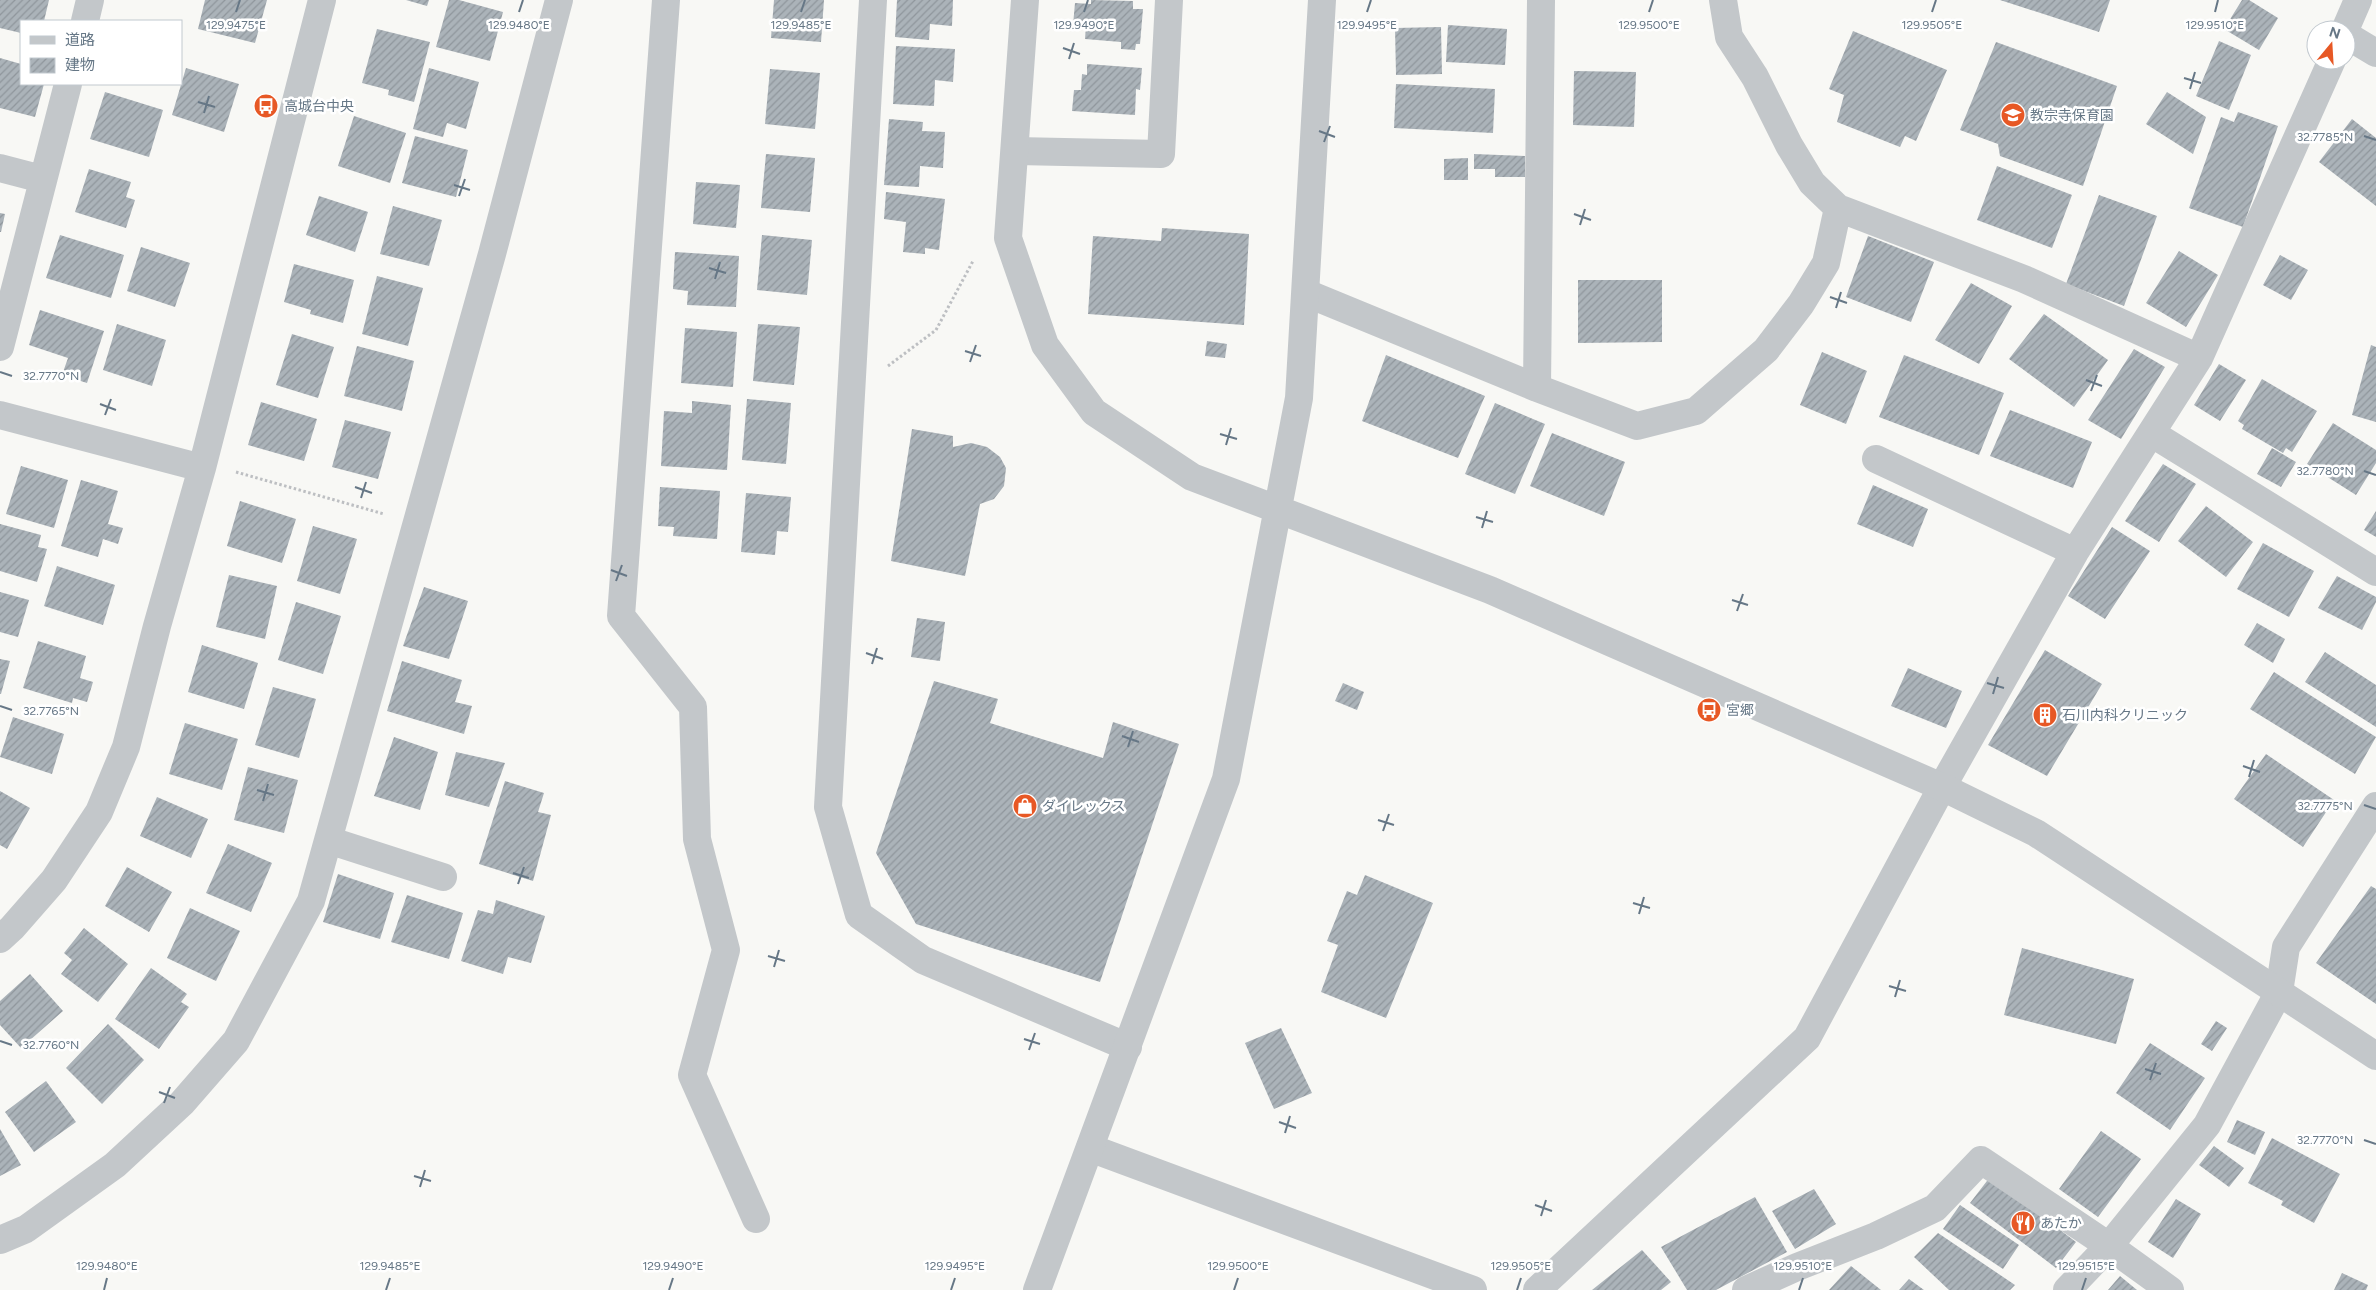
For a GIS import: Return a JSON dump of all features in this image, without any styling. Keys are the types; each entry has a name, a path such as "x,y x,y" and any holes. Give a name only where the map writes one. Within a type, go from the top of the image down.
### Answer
{"street":[{"path":"84,20 90,0"},
{"path":"0,939 54,880 99,812 126,747 157,626 202,468 322,0"},
{"path":"0,1240 26,1229 115,1165 182,1103 236,1041 312,901 492,254 559,0"},
{"path":"666,0 621,616 693,708 697,839 726,950 692,1075 756,1219"},
{"path":"873,0 828,808 859,915 923,960 1128,1047"},
{"path":"1025,0 1008,238 1045,345 1094,412 1192,477 1490,590 1942,787 2036,833 2376,1056"},
{"path":"1015,151 1161,154 1169,0"},
{"path":"1036,1290 1128,1047 1226,779 1299,398 1322,0"},
{"path":"1537,388 1541,0"},
{"path":"1723,0 1730,37 1755,77 1788,145 1812,183 1838,208 2024,279 2199,358"},
{"path":"2349,20 2358,0"},
{"path":"2356,41 2376,53"},
{"path":"1537,1290 1807,1038 1942,787 2075,552 2199,358 2328,70"},
{"path":"0,346 68,85"},
{"path":"0,168 42,179"},
{"path":"1306,293 1537,388 1637,426 1696,411 1766,350 1801,304 1826,263 1838,208"},
{"path":"0,415 202,468"},
{"path":"2151,433 2376,572"},
{"path":"1876,460 2075,552"},
{"path":"2068,1290 2109,1246 2207,1125 2279,992 2286,947 2376,806"},
{"path":"328,840 444,877"},
{"path":"1090,1148 1473,1290"},
{"path":"1746,1290 1797,1267 1876,1236 1935,1208 1981,1160 2109,1246 2170,1290"}],"path":[{"path":"884,368 936,330 973,261"},
{"path":"233,472 417,523"}],"building":[{"path":"0,0 49,0 44,20 20,20 20,33 0,28"},
{"path":"205,0 267,0 255,43 198,29"},
{"path":"406,0 429,0 427,6"},
{"path":"449,0 459,0 503,12 490,61 436,47"},
{"path":"774,0 824,0 821,42 771,38"},
{"path":"897,0 953,0 952,26 930,24 929,40 895,37"},
{"path":"1091,0 1133,1 1133,9 1143,9 1140,44 1136,44 1135,50 1121,49 1121,42 1085,39 1086,26 1073,25 1075,3 1091,4"},
{"path":"2000,0 2110,0 2099,32"},
{"path":"2242,0 2249,0 2278,18 2259,50 2224,29"},
{"path":"1448,25 1507,29 1505,65 1446,62"},
{"path":"1441,27 1442,74 1396,75 1395,28"},
{"path":"377,29 430,42 414,102 388,95 389,90 362,83"},
{"path":"1853,31 1947,70 1916,141 1905,136 1900,147 1837,122 1844,95 1829,89"},
{"path":"2219,41 2251,55 2229,110 2196,96"},
{"path":"1996,42 2117,86 2083,186 2000,156 1998,144 1960,130"},
{"path":"896,46 955,49 953,82 935,80 934,106 893,104"},
{"path":"0,58 20,64 20,85 44,85 35,117 0,108"},
{"path":"1087,64 1142,68 1140,90 1136,89 1135,115 1072,111 1074,90 1081,90 1082,74 1087,75"},
{"path":"186,68 239,84 224,132 172,115"},
{"path":"429,68 479,82 466,129 447,123 443,137 413,129"},
{"path":"770,69 820,73 815,129 765,124"},
{"path":"1574,71 1636,72 1634,127 1573,125"},
{"path":"1396,84 1495,89 1493,133 1394,128"},
{"path":"105,92 163,110 149,157 90,139"},
{"path":"2167,92 2206,117 2193,154 2146,124"},
{"path":"2238,112 2278,126 2243,227 2189,208 2221,117 2234,122"},
{"path":"354,116 406,133 390,183 338,166"},
{"path":"889,119 923,122 922,131 945,132 943,168 920,166 919,187 884,185"},
{"path":"2352,119 2376,138 2376,206 2319,162"},
{"path":"415,136 468,150 456,197 402,183"},
{"path":"766,154 815,158 810,212 761,208"},
{"path":"1474,154 1525,156 1525,177 1495,177 1495,169 1474,169"},
{"path":"1468,158 1468,180 1444,180 1444,159"},
{"path":"1997,166 2072,195 2052,248 1977,220"},
{"path":"89,169 131,182 126,197 135,200 126,228 75,212"},
{"path":"696,182 740,185 736,228 693,224"},
{"path":"886,192 945,199 939,250 925,248 925,254 903,252 906,222 884,219"},
{"path":"2099,195 2157,216 2124,306 2066,284"},
{"path":"319,196 368,212 355,252 306,235"},
{"path":"393,206 442,220 429,266 380,254"},
{"path":"0,213 5,214 1,232 0,232"},
{"path":"1162,228 1249,234 1244,325 1088,314 1093,236 1161,241"},
{"path":"60,235 124,255 111,298 46,278"},
{"path":"762,235 812,240 807,295 757,290"},
{"path":"1868,236 1934,262 1911,322 1846,297"},
{"path":"141,247 190,263 175,307 127,291"},
{"path":"2179,251 2218,275 2186,327 2146,303"},
{"path":"675,252 739,256 736,307 687,305 688,291 673,289"},
{"path":"2280,255 2308,270 2291,300 2263,285"},
{"path":"294,264 354,280 343,323 310,314 311,310 284,302"},
{"path":"377,276 423,288 408,346 362,334"},
{"path":"1578,280 1662,280 1662,342 1578,343"},
{"path":"1971,283 2012,306 1979,364 1935,340"},
{"path":"40,310 104,331 87,383 62,375 68,358 29,345"},
{"path":"2044,314 2108,360 2074,407 2009,359"},
{"path":"117,324 166,340 152,386 103,370"},
{"path":"758,324 800,327 794,385 753,381"},
{"path":"685,328 737,332 733,387 681,383"},
{"path":"292,334 334,347 318,398 276,385"},
{"path":"1207,341 1227,344 1225,358 1205,356"},
{"path":"2371,345 2376,347 2376,422 2352,415"},
{"path":"357,346 414,361 402,411 344,396"},
{"path":"2134,349 2165,367 2121,439 2088,420"},
{"path":"1822,352 1867,371 1846,424 1800,405"},
{"path":"1386,355 1485,396 1458,458 1362,421"},
{"path":"1904,355 2004,393 1979,455 1879,417"},
{"path":"2219,364 2246,380 2220,421 2194,405"},
{"path":"2262,379 2317,411 2292,452 2286,448 2283,453 2242,429 2244,425 2238,421"},
{"path":"747,399 791,403 786,464 742,460"},
{"path":"692,401 731,405 727,470 661,466 664,411 692,413"},
{"path":"261,402 317,419 304,461 248,445"},
{"path":"1495,403 1545,424 1515,494 1465,474"},
{"path":"2010,410 2092,442 2073,488 1990,456"},
{"path":"345,420 391,432 378,479 332,467"},
{"path":"2333,423 2376,450 2376,463 2356,495 2307,464"},
{"path":"912,429 953,436 953,447 971,443 987,447 1000,457 1006,468 1004,486 994,499 980,504 965,576 891,561"},
{"path":"1552,433 1625,462 1604,516 1530,486"},
{"path":"2272,448 2296,462 2281,487 2257,474"},
{"path":"2163,464 2196,484 2159,542 2125,521"},
{"path":"21,466 68,480 54,528 6,514"},
{"path":"81,480 118,491 108,524 123,528 118,544 103,539 98,557 61,546"},
{"path":"1873,485 1928,509 1913,547 1857,524"},
{"path":"660,487 720,491 717,539 673,536 674,527 658,526"},
{"path":"746,493 791,497 788,532 777,531 775,555 741,552"},
{"path":"240,501 296,519 282,563 227,546"},
{"path":"2206,506 2253,542 2226,577 2178,541"},
{"path":"2376,511 2376,537 2364,530"},
{"path":"0,524 41,535 38,547 47,549 37,582 0,571"},
{"path":"313,526 357,539 340,594 297,581"},
{"path":"2112,527 2150,551 2105,619 2068,596"},
{"path":"2263,543 2314,571 2289,617 2237,589"},
{"path":"57,566 115,585 103,625 44,606"},
{"path":"229,575 277,586 265,639 216,627"},
{"path":"2337,576 2376,597 2376,602 2362,630 2318,608"},
{"path":"424,587 468,601 449,659 403,646"},
{"path":"0,592 29,600 18,637 0,632"},
{"path":"296,602 341,616 323,674 278,660"},
{"path":"917,618 945,622 940,661 911,657"},
{"path":"2257,623 2285,639 2273,663 2244,645"},
{"path":"38,641 86,656 80,678 93,682 87,702 73,698 72,703 23,688"},
{"path":"202,645 258,663 244,709 188,692"},
{"name":"石川内科クリニック","path":"2045,650 2102,684 2047,776 1988,745"},
{"path":"2325,652 2376,685 2376,727 2305,682"},
{"path":"0,659 10,661 1,694 0,694"},
{"path":"402,661 462,680 455,702 472,706 464,734 387,711"},
{"path":"1908,668 1962,691 1946,728 1891,706"},
{"path":"2274,672 2376,737 2355,774 2250,709"},
{"name":"ダイレックス","path":"934,681 998,699 990,723 1103,758 1113,722 1179,744 1100,982 916,924 876,853"},
{"path":"1343,683 1364,692 1357,710 1335,701"},
{"path":"273,687 316,699 299,758 255,745"},
{"path":"13,717 64,734 52,774 0,757"},
{"path":"185,723 238,739 222,790 169,774"},
{"path":"394,737 438,752 420,810 374,796"},
{"path":"456,752 505,763 489,807 445,795"},
{"path":"2266,754 2334,800 2303,847 2234,799"},
{"path":"248,767 298,780 284,833 234,820"},
{"path":"505,781 544,793 538,812 551,815 533,881 479,864"},
{"path":"0,791 30,808 7,849 0,845"},
{"path":"157,797 208,819 191,858 140,836"},
{"path":"228,844 272,863 251,912 206,893"},
{"path":"127,867 172,892 149,932 105,906"},
{"path":"338,874 394,893 380,939 323,922"},
{"path":"1365,875 1433,903 1386,1018 1321,992 1338,945 1327,941 1347,891 1357,895"},
{"path":"2371,886 2376,889 2376,1004 2316,963"},
{"path":"407,895 463,913 449,959 391,942"},
{"path":"496,900 545,916 531,963 508,957 503,974 461,961 478,910 493,914"},
{"path":"190,908 240,931 216,981 167,958"},
{"path":"84,928 128,964 98,1002 61,974 72,960 64,953"},
{"path":"2022,948 2134,979 2116,1044 2004,1015"},
{"path":"151,968 187,994 181,1002 189,1007 159,1049 115,1019"},
{"path":"30,974 63,1011 21,1048 0,1025 0,1001"},
{"path":"2216,1021 2227,1028 2212,1051 2201,1044"},
{"path":"108,1024 144,1060 102,1104 66,1068"},
{"path":"1281,1028 1312,1093 1274,1109 1245,1043"},
{"path":"2150,1043 2205,1078 2170,1130 2116,1093"},
{"path":"46,1081 76,1122 34,1152 5,1112"},
{"path":"2237,1120 2265,1132 2255,1155 2227,1142"},
{"path":"0,1129 21,1165 0,1176"},
{"path":"2101,1131 2141,1159 2098,1217 2059,1189"},
{"path":"2272,1138 2340,1174 2314,1223 2281,1205 2283,1201 2248,1183"},
{"path":"2214,1146 2244,1168 2229,1187 2199,1165"},
{"name":"あたか","path":"1990,1177 2076,1242 2056,1268 1970,1203"},
{"path":"1814,1189 1836,1224 1795,1249 1772,1211"},
{"path":"1755,1197 1787,1252 1716,1290 1687,1290 1661,1247"},
{"path":"2176,1199 2201,1214 2173,1258 2148,1242"},
{"path":"1960,1205 2019,1245 2003,1269 1943,1229"},
{"path":"1938,1233 2015,1285 2010,1290 1949,1290 1914,1257"},
{"path":"1642,1250 1671,1282 1661,1290 1592,1290"},
{"path":"1851,1266 1881,1290 1829,1290"},
{"path":"2342,1273 2368,1285 2366,1290 2334,1290"},
{"path":"2120,1276 2137,1290 2108,1290"},
{"path":"1909,1279 1924,1290 1899,1290"}],"place":[{"name":"高城台中央","path":"266,106"},
{"name":"教宗寺保育園","path":"2013,115"},
{"name":"宮郷","path":"1709,710"},
{"name":"石川内科クリニック","path":"2045,715"},
{"name":"ダイレックス","path":"1025,806"},
{"name":"あたか","path":"2023,1223"}]}
